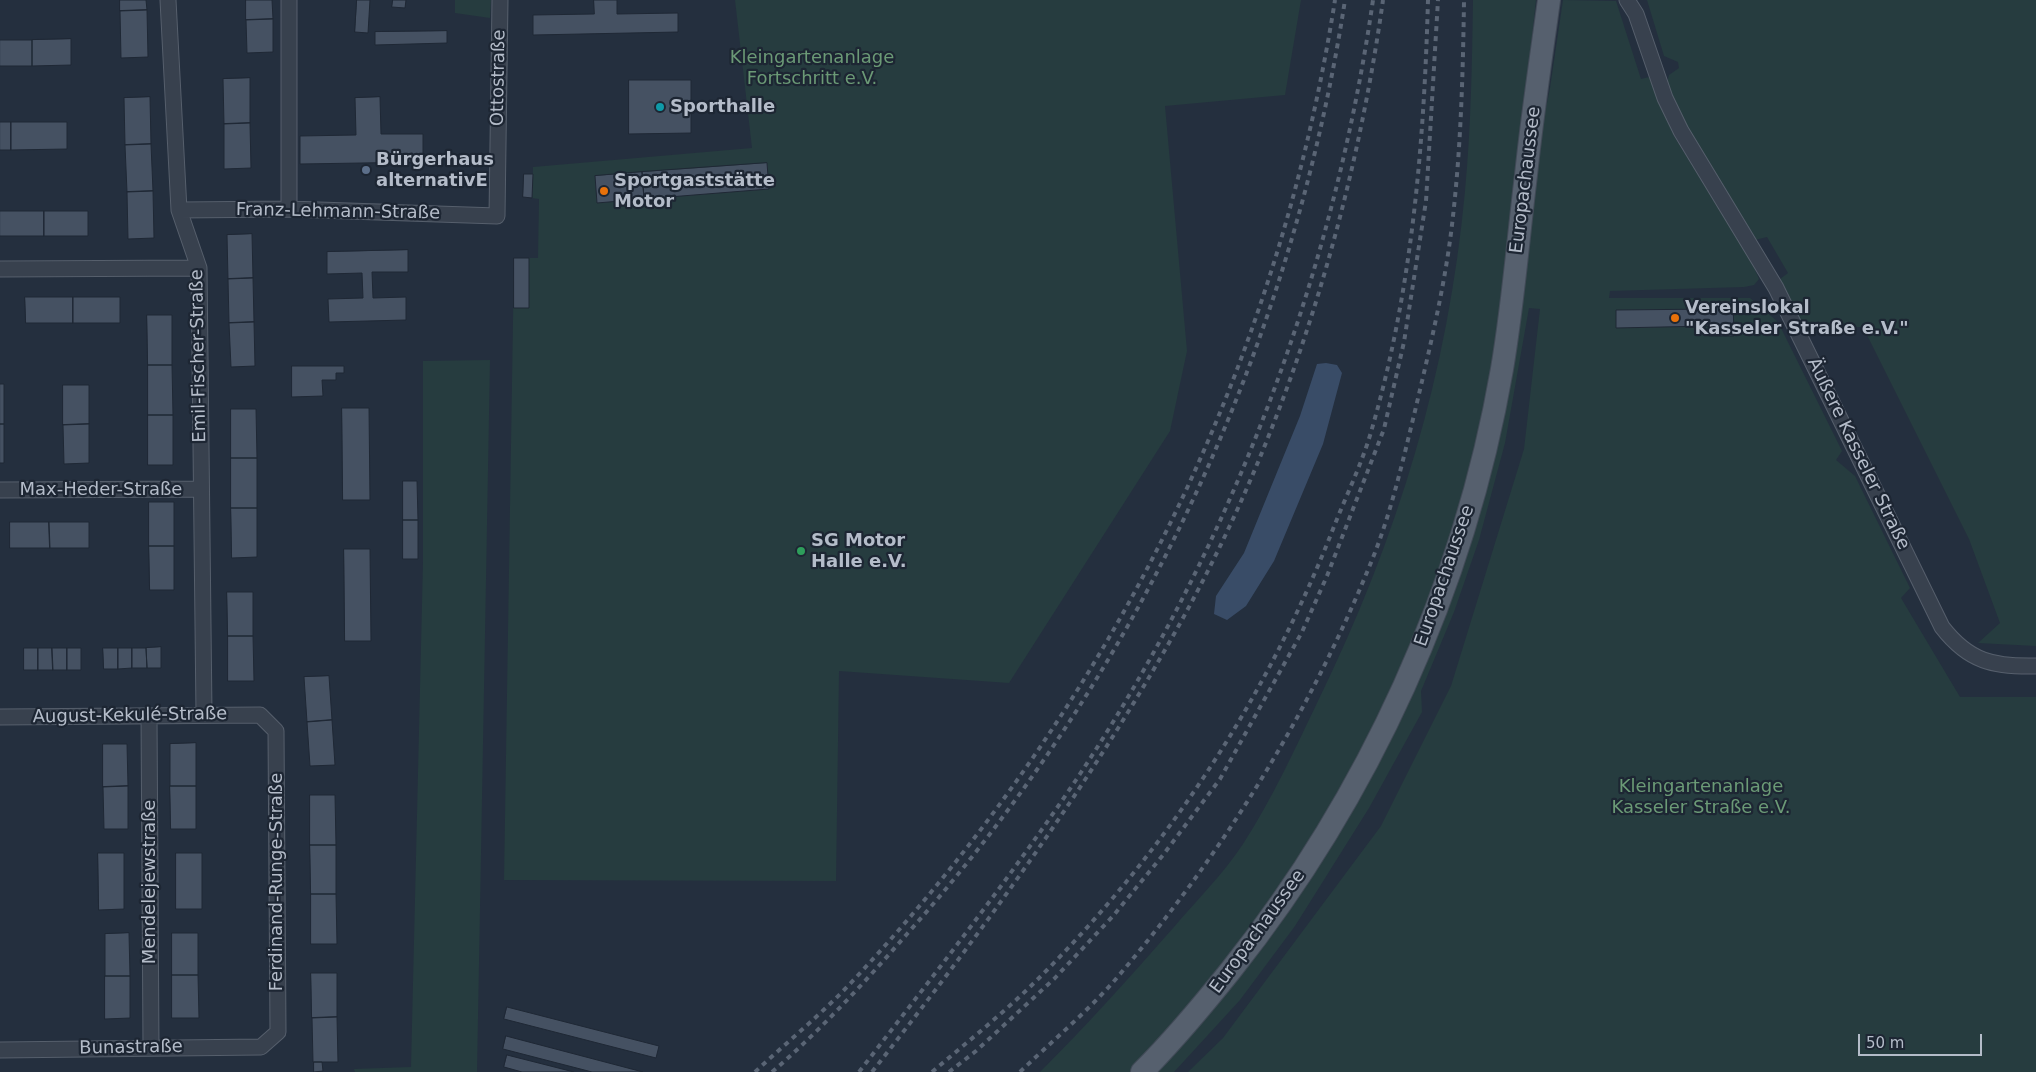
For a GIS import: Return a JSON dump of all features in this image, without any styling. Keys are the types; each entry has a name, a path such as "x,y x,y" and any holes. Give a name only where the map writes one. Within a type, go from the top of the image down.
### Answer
{"main road":[{"name":"Europachaussee","path":"1142,1072 1202,1006 1240,960 1273,916 1331,827 1398,700 1436,610 1469,510 1502,369 1548,0"}],"street":[{"name":"Emil-Fischer-Straße","path":"168,0 179,210 199,268 204,714"},
{"path":"289,0 289,209"},
{"name":"Ottostraße","path":"497,216 500,0"},
{"name":"Äußere Kasseler Straße","path":"1627,0 1636,14 1665,98 1682,131 1776,288 1942,627 1957,644 1980,660 2008,667 2036,666"},
{"name":"Franz-Lehmann-Straße","path":"179,210 289,209 497,216"},
{"path":"0,269 199,268"},
{"name":"Max-Heder-Straße","path":"0,490 201,489"},
{"name":"August-Kekulé-Straße","path":"0,717 260,715"},
{"name":"Ferdinand-Runge-Straße","path":"260,715 276,731 278,1032 261,1047"},
{"name":"Mendelejewstraße","path":"149,716 151,1048"},
{"name":"Bunastraße","path":"0,1050 261,1047"}],"green space":[{"path":"455,0 491,0 490,18 455,13"},
{"name":"SG Motor Halle e.V.","path":"735,0 1301,0 1285,95 1165,106 1187,351 1170,431 1009,683 839,671 836,881 504,880 514,258 538,258 539,199 532,198 533,167 752,148"},
{"path":"1473,0 1536,0 1508,262 1482,426 1445,558 1391,697 1316,834 1233,954 1140,1062 1130,1072 1040,1072 1142,964 1236,855 1254,827 1301,737 1347,639 1372,578 1395,516 1415,453 1432,389 1446,324 1457,258 1467,167"},
{"name":"Kleingartenanlage Kasseler Straße e.V.","path":"1563,0 1616,1 1641,79 1649,77 1674,136 1752,263 1759,279 1754,285 1744,287 1610,291 1609,298 1750,298 1778,322 1842,451 1836,460 1855,476 1910,588 1901,598 1960,697 2036,697 2036,1072 1188,1072 1223,1038 1381,826 1451,686 1524,449 1540,309 1529,308 1505,443 1479,540 1454,612 1421,691 1422,712 1369,808 1295,926 1240,1000 1174,1072 1155,1072 1215,1005 1445,614 1550,88"},
{"path":"1647,0 2036,0 2036,646 1978,643 2000,623 1969,539 1867,335 1862,327 1805,328 1800,324 1780,284 1780,279 1788,273 1767,237 1755,240 1684,125 1667,82 1669,75 1679,68 1678,62 1664,56"},
{"path":"490,360 477,1072 355,1072 354,1069 411,1067 423,562 423,361"}],"water":[{"path":"1317,364 1337,365 1342,373 1323,444 1274,561 1246,606 1227,620 1214,614 1216,596 1244,553 1300,416"}],"building":[{"path":"120,0 146,0 147,10 120,11"},
{"path":"246,0 272,0 273,19 246,20"},
{"path":"357,0 370,0 368,33 355,32"},
{"path":"393,0 406,0 405,8 392,7"},
{"path":"594,0 617,0 617,14 678,13 678,32 533,35 533,15 594,14"},
{"path":"147,10 148,57 121,58 120,11"},
{"path":"273,19 273,52 247,53 246,20"},
{"path":"447,31 447,43 375,45 375,32"},
{"path":"71,39 71,65 32,66 32,40"},
{"path":"0,40 32,40 32,66 0,66"},
{"path":"250,78 250,123 224,124 223,79"},
{"name":"Sporthalle","path":"629,80 691,80 691,133 629,134"},
{"path":"150,97 151,144 125,145 124,98"},
{"path":"380,97 381,134 423,134 423,162 300,164 300,136 356,135 355,98"},
{"path":"0,122 11,122 11,150 0,150"},
{"path":"11,122 67,122 67,149 11,150"},
{"path":"250,123 251,168 224,169 224,124"},
{"path":"151,144 153,191 127,192 125,145"},
{"path":"767,163 769,189 644,199 642,172"},
{"path":"642,172 644,199 597,203 595,176"},
{"path":"524,174 533,174 532,198 523,197"},
{"path":"153,191 154,238 128,239 127,192"},
{"path":"0,211 44,211 44,236 0,236"},
{"path":"44,211 88,211 88,236 44,236"},
{"path":"252,234 253,278 228,279 227,235"},
{"path":"408,250 408,272 372,272 373,298 406,297 406,320 329,322 328,299 363,298 362,273 327,274 327,252"},
{"path":"514,258 529,258 529,308 514,308"},
{"path":"253,278 254,322 229,323 228,279"},
{"path":"25,297 73,297 73,323 26,323"},
{"path":"73,297 120,297 120,323 73,323"},
{"name":"Vereinslokal \"Kasseler Straße e.V.\"","path":"1715,302 1733,302 1734,336 1709,336 1708,326 1616,328 1616,310 1715,309"},
{"path":"147,315 172,315 172,365 148,365"},
{"path":"254,322 255,366 231,367 229,323"},
{"path":"148,365 172,365 173,415 148,415"},
{"path":"292,366 344,366 344,373 336,373 336,380 322,380 323,396 292,397"},
{"path":"0,384 4,384 4,424 0,424"},
{"path":"63,385 89,385 89,424 63,425"},
{"path":"342,408 369,408 370,500 343,500"},
{"path":"231,409 256,409 257,458 231,458"},
{"path":"148,415 173,415 173,465 148,465"},
{"path":"0,424 4,424 4,463 0,463"},
{"path":"89,424 89,463 64,464 63,425"},
{"path":"231,458 257,458 257,508 231,508"},
{"path":"403,481 417,481 418,520 403,520"},
{"path":"149,502 174,502 174,546 149,546"},
{"path":"231,508 257,508 257,557 232,558"},
{"path":"403,520 418,520 418,559 403,559"},
{"path":"10,522 49,522 50,548 10,548"},
{"path":"49,522 89,522 89,548 50,548"},
{"path":"149,546 174,546 174,590 150,590"},
{"path":"344,549 370,549 371,641 345,641"},
{"path":"227,592 253,592 253,636 228,636"},
{"path":"228,636 253,636 254,681 228,681"},
{"path":"161,647 161,668 147,668 146,648"},
{"path":"24,648 38,648 38,670 24,670"},
{"path":"38,648 52,648 53,670 38,670"},
{"path":"52,648 67,648 67,670 53,670"},
{"path":"67,648 81,648 81,670 67,670"},
{"path":"103,648 118,648 118,669 104,669"},
{"path":"118,648 132,648 132,668 118,669"},
{"path":"132,648 146,648 147,668 132,668"},
{"path":"329,676 332,720 307,722 304,677"},
{"path":"332,720 335,765 310,766 307,722"},
{"path":"196,743 196,786 170,786 170,744"},
{"path":"103,744 127,744 128,786 103,787"},
{"path":"128,786 128,829 104,829 103,787"},
{"path":"170,786 196,786 196,829 171,829"},
{"path":"310,795 335,795 336,845 310,845"},
{"path":"310,845 336,845 336,894 311,894"},
{"path":"98,853 124,853 124,909 99,910"},
{"path":"176,853 202,853 202,909 176,909"},
{"path":"311,894 336,894 337,944 311,944"},
{"path":"129,933 130,976 105,976 105,934"},
{"path":"172,933 198,933 198,975 172,975"},
{"path":"311,973 337,973 337,1017 312,1018"},
{"path":"172,975 198,975 199,1018 172,1018"},
{"path":"105,976 130,976 130,1018 105,1019"},
{"path":"507,1007 659,1046 656,1058 504,1019"},
{"path":"337,1017 338,1062 313,1062 312,1018"},
{"path":"506,1036 643,1072 592,1072 503,1049"},
{"path":"507,1055 574,1072 522,1072 504,1067"},
{"path":"314,1062 322,1062 323,1071 314,1072"}],"railway":[{"path":"755,1072 847,987 940,881 1025,770 1100,653 1166,531 1223,405 1270,274 1308,139 1335,0"},
{"path":"772,1072 825,1023 875,970 991,833 1066,726 1134,615 1194,498 1245,378 1287,255 1321,128 1345,0"},
{"path":"859,1072 997,891 1076,780 1132,691 1182,599 1228,504 1268,407 1302,308 1332,206 1355,104 1373,0"},
{"path":"872,1072 997,908 1113,737 1183,618 1220,546 1254,472 1284,396 1311,318 1334,240 1354,160 1383,0"},
{"path":"932,1072 1033,984 1093,921 1136,870 1214,762 1249,705 1309,586 1367,444 1397,326 1406,272 1419,163 1428,0"},
{"path":"949,1072 976,1051 1055,978 1113,916 1163,855 1220,779 1302,632 1327,576 1384,429 1404,342 1426,201 1438,0"},
{"path":"1020,1072 1080,1016 1115,980 1155,932 1192,882 1262,778 1323,669 1350,613 1374,555 1392,502 1432,339 1442,290 1453,216 1458,162 1464,0"}],"place":[{"name":"Sporthalle","path":"660,107"},
{"name":"Bürgerhaus alternativE","path":"366,170"},
{"name":"Sportgaststätte Motor","path":"604,191"},
{"name":"Vereinslokal \"Kasseler Straße e.V.\"","path":"1675,318"},
{"name":"SG Motor Halle e.V.","path":"801,551"}],"park label":[{"name":"Kleingartenanlage Fortschritt e.V.","path":"812,68"}]}
